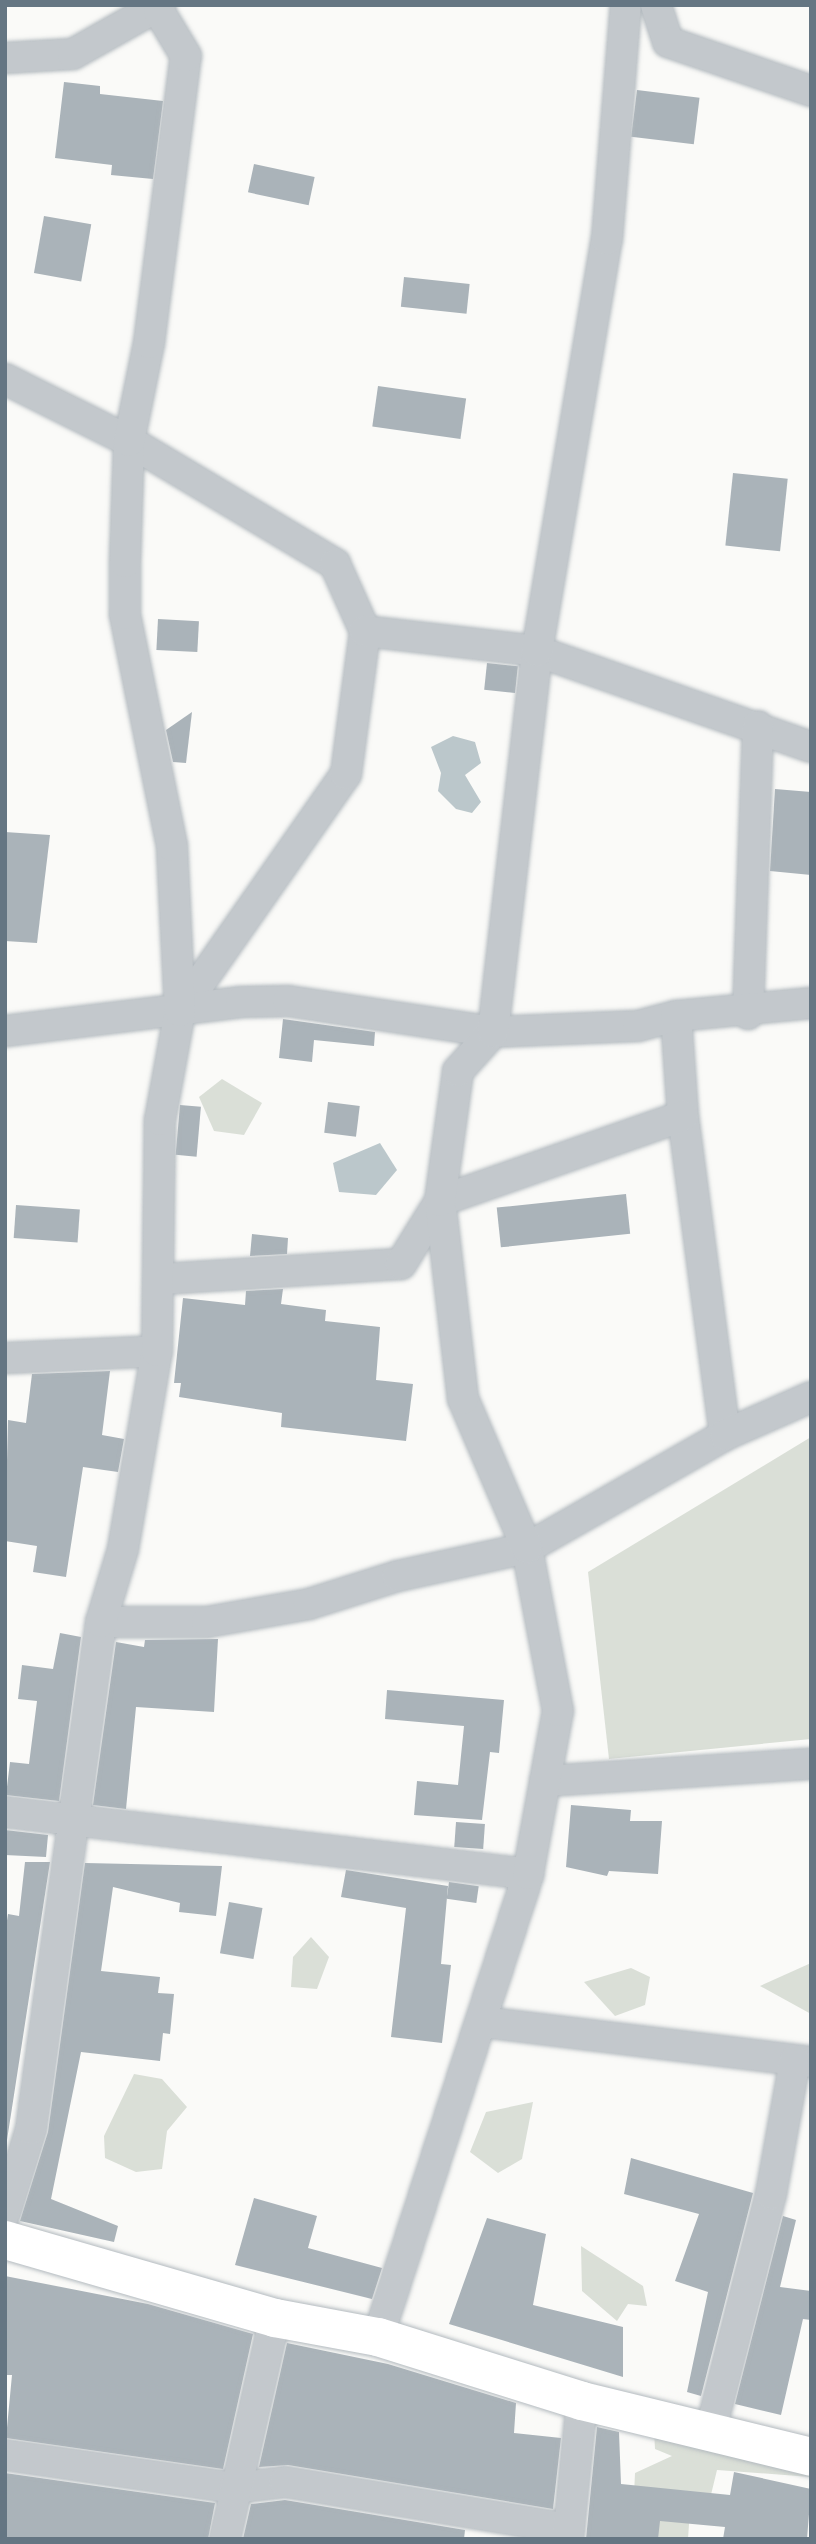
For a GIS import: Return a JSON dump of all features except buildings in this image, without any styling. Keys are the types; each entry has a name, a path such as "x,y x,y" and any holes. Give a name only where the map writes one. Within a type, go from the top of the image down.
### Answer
{"street":[{"path":"378,2337 528,1874 558,1711 527,1548 463,1399 440,1201 458,1071 493,1032 537,651 607,239 626,5"},
{"path":"656,5 668,42 811,91"},
{"path":"5,58 73,54 159,8 186,55 149,343 129,441 125,614 172,846 180,1011 160,1120 162,1279 158,1351 123,1549 101,1622 70,1817 32,2129 5,2213"},
{"path":"5,379 129,441 335,564 365,631 346,774 180,1011"},
{"path":"365,631 537,651 758,726 811,747"},
{"path":"748,1013 758,726"},
{"path":"5,1031 288,1001 493,1032 638,1026 676,1016 748,1013 811,1003"},
{"path":"676,1016 683,1116 725,1435"},
{"path":"162,1279 401,1264 440,1201 683,1116"},
{"path":"5,1358 158,1351"},
{"path":"101,1622 207,1622 309,1604 398,1576 527,1548 725,1435 811,1396"},
{"path":"545,1782 811,1763"},
{"path":"5,1812 70,1817 528,1874"},
{"path":"482,2022 803,2062 710,2433"},
{"path":"5,2240 275,2318 378,2337 582,2401 811,2457"},
{"path":"225,2539 234,2488 275,2318"},
{"path":"5,2455 234,2488 285,2482 569,2534 582,2401"}],"shaded area":[{"path":"453,736 475,742 481,763 465,775 481,802 472,813 456,809 438,791 441,773 431,747"},
{"path":"222,1079 262,1103 244,1135 214,1131 199,1097"},
{"path":"380,1143 397,1170 376,1195 339,1192 333,1163"},
{"path":"811,1437 811,1739 609,1759 588,1572"},
{"path":"311,1937 329,1957 317,1989 291,1987 293,1957"},
{"path":"811,1963 811,2014 760,1986"},
{"path":"631,1968 650,1977 645,2005 615,2016 584,1982"},
{"path":"134,2074 162,2079 187,2107 167,2131 162,2169 136,2172 105,2158 104,2136"},
{"path":"533,2102 522,2159 498,2173 470,2152 486,2112"},
{"path":"581,2246 643,2286 647,2306 628,2304 617,2321 582,2291"},
{"path":"699,2429 811,2456 811,2477 717,2470 709,2503 690,2510 688,2539 632,2539 635,2473 672,2456 655,2449 654,2431"}]}
